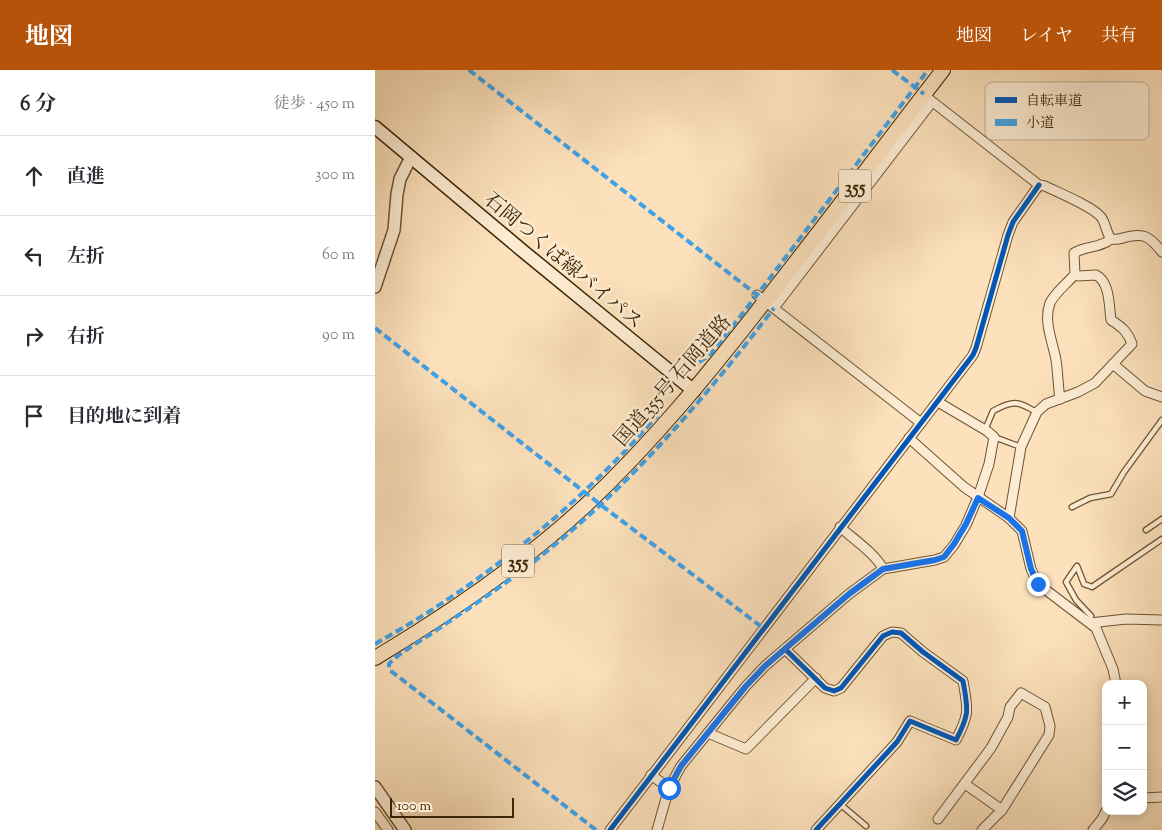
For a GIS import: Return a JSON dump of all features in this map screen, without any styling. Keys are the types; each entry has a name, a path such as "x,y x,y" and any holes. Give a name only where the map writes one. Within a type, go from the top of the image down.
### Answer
{"highway":[{"name":"国道355号 石岡道路","path":"375,658 464,601 524,557 586,504 629,462 694,391 928,98 943,70"}],"main road":[{"name":"石岡つくば線バイパス","path":"375,127 523,252 694,391"}],"street":[{"path":"928,98 1039,185 1045,186 1103,218 1111,239"},
{"path":"375,288 394,230 400,178 411,157"},
{"path":"610,830 976,350 1008,235 1013,222 1039,185"},
{"path":"1111,239 1116,240 1137,235 1147,236 1162,252"},
{"path":"1060,399 1056,360 1048,324 1049,308 1061,287 1075,274 1074,253 1107,243 1111,239"},
{"path":"1009,518 1021,447 1037,412 1042,406 1095,383 1132,344 1123,327 1111,320 1108,297 1103,280 1096,275 1078,276 1075,274"},
{"path":"765,301 921,423"},
{"path":"1113,364 1145,391 1162,397"},
{"path":"657,830 669,788 681,766 746,686 765,666 849,594 883,569 944,557 954,544 978,498 989,464 994,438 985,430 938,402"},
{"path":"909,438 964,487 1009,518 1022,531 1031,569 1038,584 1096,628 1113,669 1115,680"},
{"path":"840,528 864,548 883,569"},
{"path":"1090,622 1126,619 1162,620"},
{"path":"785,649 825,688 834,691 841,688 883,636 892,632 901,633 923,652 963,681 968,709 966,721 956,740 910,721 897,742 816,830"},
{"path":"708,733 746,749 816,678"},
{"path":"938,819 991,748 1008,717 1010,707 1021,693 1045,706 1050,726 1049,735 1002,810 982,830"},
{"path":"651,775 669,788"},
{"path":"965,784 1002,810"},
{"path":"375,787 405,830"},
{"path":"1147,798 1162,797"},
{"path":"375,812 388,830"},
{"path":"1093,830 1104,815"}],"lane":[{"path":"985,430 993,411 1011,403 1020,402 1037,412"},
{"path":"1072,507 1090,498 1111,494 1124,472 1162,420"},
{"path":"994,438 1021,447"},
{"path":"1146,530 1162,519"},
{"path":"1090,622 1091,616 1076,600 1066,582 1077,566 1084,584 1092,587 1162,539"},
{"path":"840,804 866,826"}],"marked path":[{"path":"469,70 757,295"},
{"path":"892,70 924,94"},
{"path":"699,362 709,356 757,295 928,70"},
{"path":"596,830 391,671 389,664 538,558 613,493 697,403 774,308"},
{"path":"375,328 601,505 763,628"},
{"path":"375,644 452,596 526,542 594,482 627,450 657,416"}],"cycle path":[{"path":"610,830 973,355 1013,222 1039,185"},
{"path":"785,649 825,688 834,691 841,688 883,636 892,632 901,633 923,652 963,681 965,691 966,717 956,740 910,721 897,742 816,830"}],"route":[{"path":"669,788 681,766 746,686 765,666 849,594 883,569 944,557 966,524 978,498 1009,518 1022,531 1031,569 1038,584"}]}
